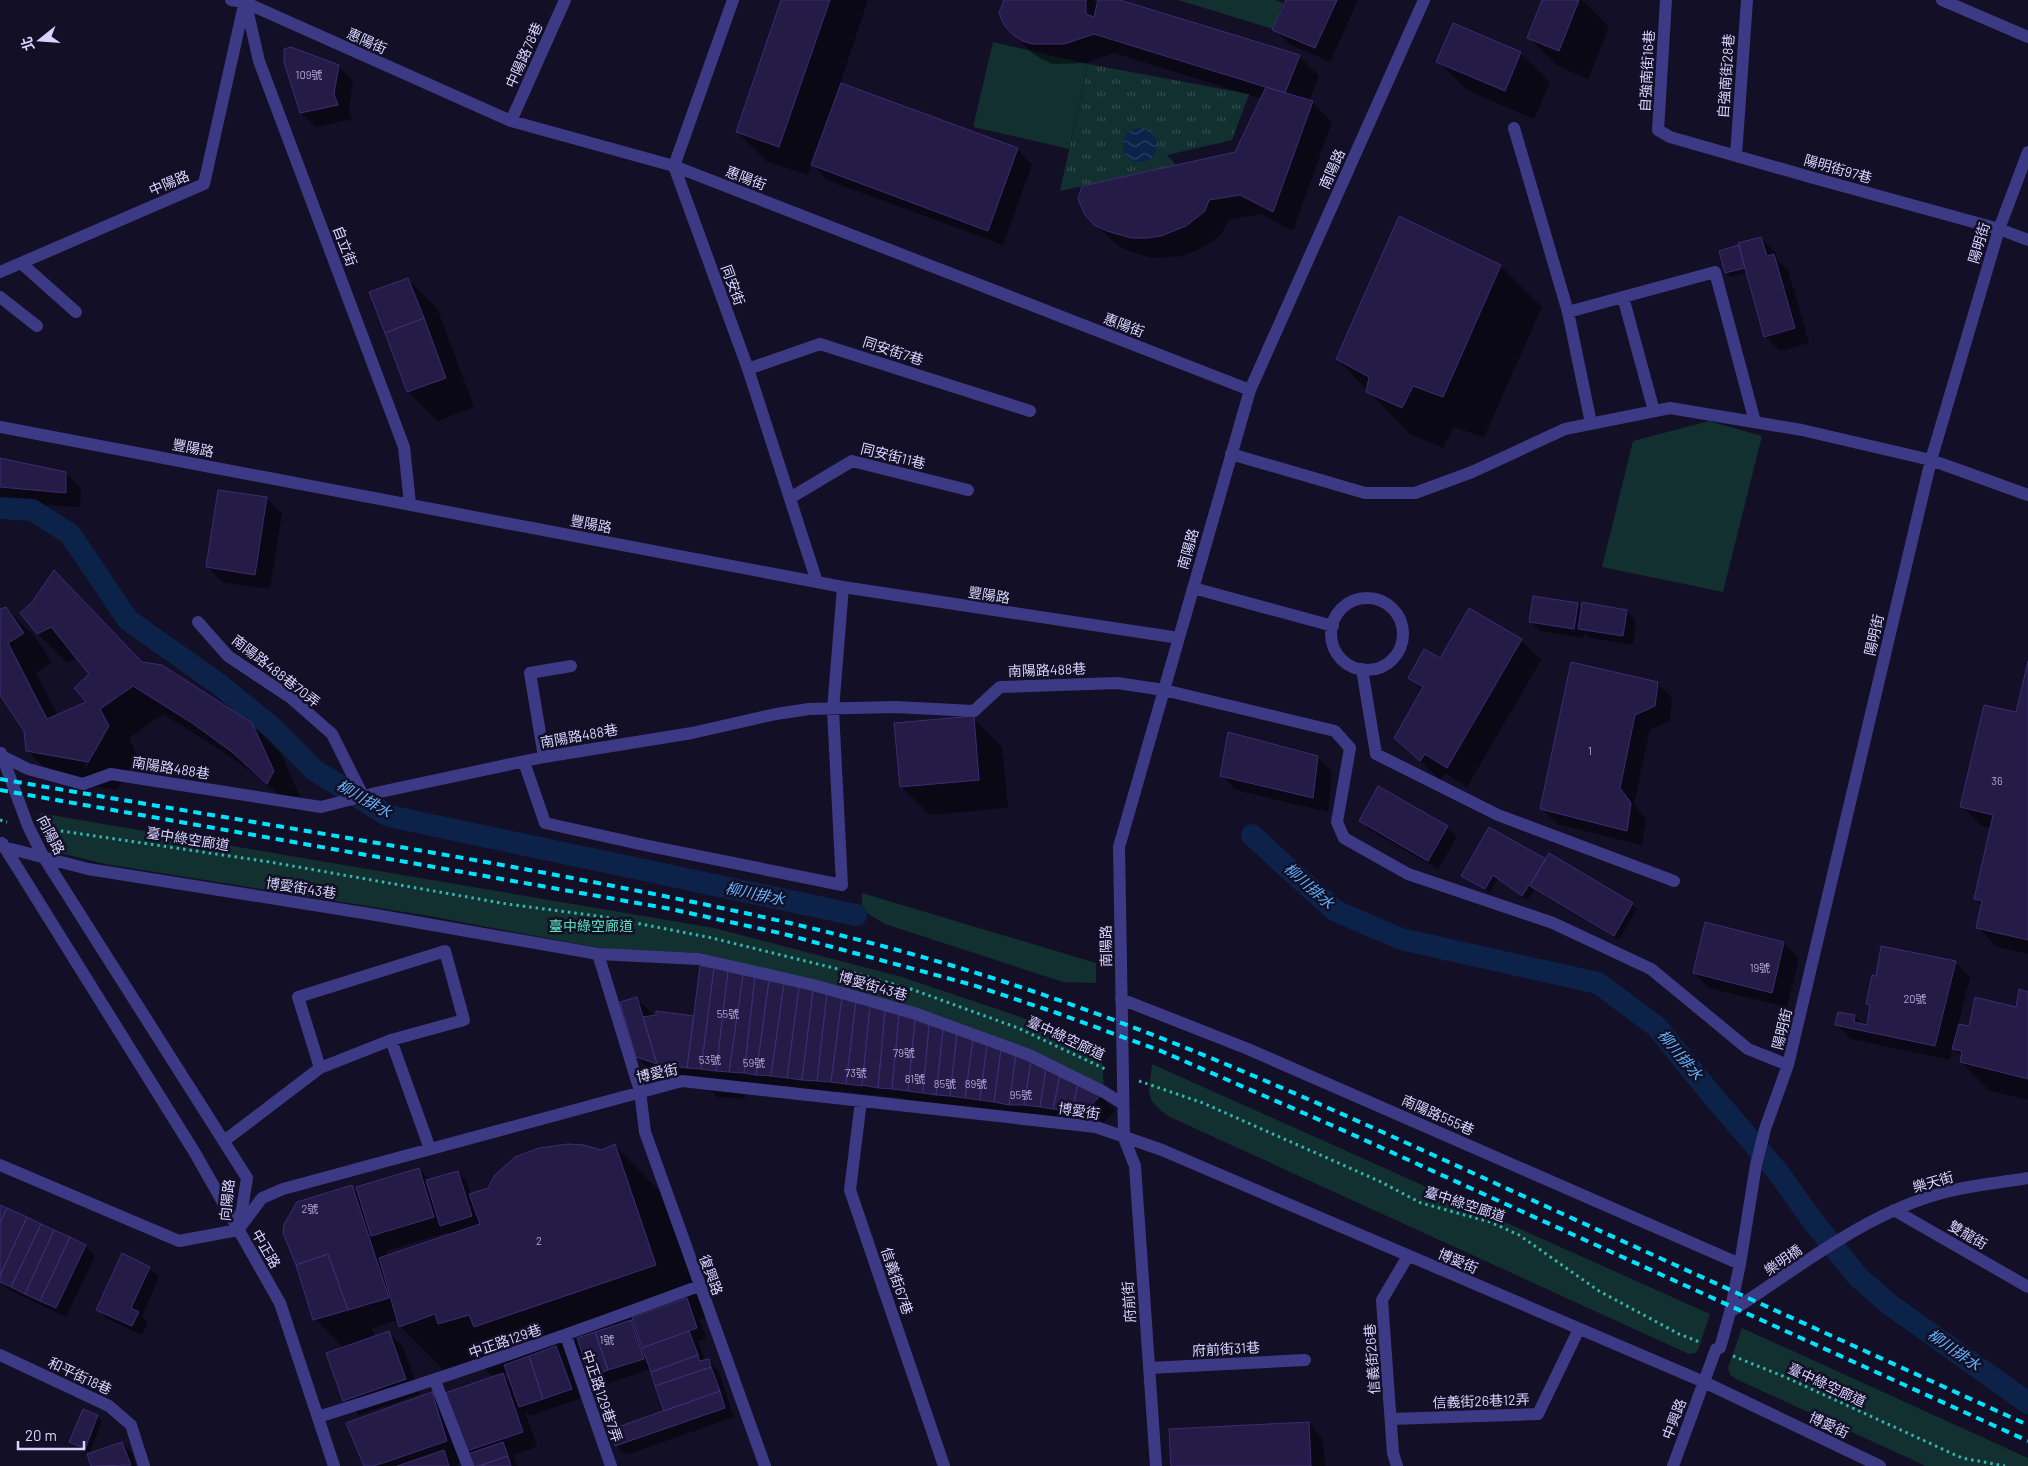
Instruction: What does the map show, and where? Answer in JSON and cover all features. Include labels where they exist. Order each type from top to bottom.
[{"type":"street","name":"惠陽街","points":[[231,0],[245,1],[511,122],[674,166],[1250,390]]},
{"type":"street","name":"中陽路78巷","points":[[511,122],[565,0]]},
{"type":"street","points":[[674,166],[733,0]]},
{"type":"street","name":"南陽路","points":[[1124,1138],[1120,847],[1250,390],[1424,0]]},
{"type":"street","name":"自強南街16巷","points":[[1666,0],[1658,130],[1670,137]]},
{"type":"street","name":"自強南街28巷","points":[[1736,155],[1747,0]]},
{"type":"street","points":[[1942,0],[2028,37]]},
{"type":"street","name":"中陽路","points":[[0,272],[204,184],[245,1]]},
{"type":"street","name":"自立街","points":[[245,1],[259,61],[404,447],[410,504]]},
{"type":"street","points":[[1514,128],[1568,312],[1591,423]]},
{"type":"street","name":"陽明街97巷","points":[[1670,137],[1810,178],[1999,229],[2028,240]]},
{"type":"street","name":"陽明街","points":[[1740,1264],[1756,1165],[1765,1129],[1788,1065],[1931,460],[1999,229],[2028,152]]},
{"type":"street","name":"同安街","points":[[674,166],[748,369],[817,582]]},
{"type":"street","points":[[21,263],[76,312]]},
{"type":"street","points":[[1568,312],[1715,272],[1755,422]]},
{"type":"street","points":[[0,297],[37,326]]},
{"type":"street","points":[[1623,297],[1654,411]]},
{"type":"street","name":"同安街7巷","points":[[748,369],[820,344],[1030,411]]},
{"type":"street","points":[[1231,454],[1365,494],[1415,493],[1472,472],[1565,429],[1670,408],[1802,430],[1931,460],[2028,495]]},
{"type":"street","name":"豐陽路","points":[[0,427],[843,588],[1179,638]]},
{"type":"street","name":"同安街11巷","points":[[790,498],[852,461],[968,490]]},
{"type":"street","points":[[524,762],[545,823],[842,885],[833,710],[843,588]]},
{"type":"street","points":[[1193,588],[1333,626]]},
{"type":"street","points":[[1366,597],[1378,599],[1389,605],[1397,614],[1402,626],[1402,638],[1396,654],[1384,665],[1374,669],[1362,669],[1351,666],[1342,660],[1335,651],[1331,639],[1335,616],[1343,606],[1354,600],[1366,597]]},
{"type":"street","name":"南陽路488巷70弄","points":[[198,622],[228,656],[291,698],[332,734],[363,796]]},
{"type":"street","points":[[544,757],[530,673],[571,666]]},
{"type":"street","points":[[1362,669],[1376,754],[1498,815],[1674,881]]},
{"type":"street","name":"南陽路488巷","points":[[0,754],[28,769],[83,784],[111,774],[320,807],[544,757],[692,733],[776,714],[809,709],[833,710],[896,706],[974,711],[1000,687],[1117,683],[1164,690],[1335,731],[1350,748],[1337,822],[1344,838],[1408,874],[1553,923],[1651,969],[1748,1049],[1788,1065]]},
{"type":"street","name":"向陽路","points":[[0,754],[28,826],[43,856],[247,1178],[238,1230]]},
{"type":"street","name":"向陽路","points":[[1,844],[195,1153],[238,1230]]},
{"type":"street","name":"博愛街43巷","points":[[1,844],[88,869],[376,914],[598,954],[699,959],[814,985],[904,1010],[1029,1055],[1104,1092],[1123,1104]]},
{"type":"street","points":[[224,1141],[320,1068],[391,1040],[464,1020],[445,951],[298,996],[320,1068]]},
{"type":"street","points":[[598,954],[640,1091]]},
{"type":"street","name":"南陽路555巷","points":[[1121,999],[1248,1049],[1740,1264]]},
{"type":"street","points":[[391,1040],[430,1149]]},
{"type":"street","name":"博愛街","points":[[238,1230],[262,1198],[283,1189],[682,1081],[1096,1127],[1162,1150],[1704,1382],[1880,1466]]},
{"type":"street","name":"復興路","points":[[640,1091],[645,1132],[764,1466]]},
{"type":"street","name":"信義街67巷","points":[[861,1101],[850,1190],[944,1466]]},
{"type":"street","name":"府前街","points":[[1124,1138],[1135,1166],[1156,1466]]},
{"type":"street","name":"中正路","points":[[0,1165],[179,1241],[238,1230],[280,1303],[334,1466]]},
{"type":"street","name":"樂天街","points":[[1852,1232],[1894,1210],[1942,1192],[2028,1178]]},
{"type":"street","name":"雙龍街","points":[[1894,1210],[2028,1287]]},
{"type":"street","name":"樂明橋","points":[[1730,1312],[1852,1232]]},
{"type":"street","name":"信義街26巷","points":[[1397,1466],[1393,1453],[1382,1300],[1408,1256]]},
{"type":"street","points":[[1704,1382],[1716,1349],[1720,1348],[1740,1264]]},
{"type":"street","name":"中正路129巷","points":[[318,1417],[435,1381],[566,1336],[699,1286]]},
{"type":"street","name":"信義街26巷12弄","points":[[1391,1420],[1538,1414],[1579,1329]]},
{"type":"street","name":"中正路129巷7弄","points":[[566,1336],[611,1466]]},
{"type":"street","name":"和平街18巷","points":[[0,1355],[109,1406],[131,1425],[144,1466]]},
{"type":"street","name":"府前街31巷","points":[[1149,1368],[1305,1360]]},
{"type":"street","points":[[435,1381],[468,1466]]},
{"type":"street","name":"中興路","points":[[1671,1466],[1704,1382]]},
{"type":"path","name":"臺中綠空廊道","points":[[51,829],[270,862],[507,904],[605,918],[712,938],[911,989],[1018,1028],[1123,1076],[1203,1103],[1380,1181],[1421,1203],[1490,1222],[1519,1235],[1599,1290],[1679,1334],[1785,1377],[1962,1458],[2005,1466]]},
{"type":"green space","points":[[1178,0],[1275,0],[1283,3],[1273,29]]},
{"type":"green space","points":[[993,42],[1088,64],[1069,149],[973,127]]},
{"type":"green space","points":[[1088,64],[1249,94],[1232,140],[1167,155],[1176,165],[1060,191]]},
{"type":"green space","points":[[1709,421],[1762,436],[1723,592],[1602,567],[1633,441]]},
{"type":"green space","name":"臺中綠空廊道","points":[[39,813],[714,928],[902,977],[1015,1015],[1101,1048],[1104,1087],[1028,1049],[897,1002],[700,953],[605,949],[429,916],[105,864],[60,853],[50,845]]},
{"type":"green space","points":[[862,893],[1096,963],[1096,983],[1063,982],[885,924],[862,910]]},
{"type":"green space","points":[[1152,1064],[1710,1314],[1698,1350],[1695,1353],[1689,1354],[1170,1117],[1155,1105],[1150,1095]]},
{"type":"green space","points":[[1742,1328],[2028,1458],[2028,1466],[1926,1466],[1738,1380],[1730,1375],[1728,1368]]},
{"type":"water","points":[[1140,128],[1147,129],[1152,133],[1156,138],[1156,152],[1152,157],[1147,161],[1140,162],[1133,161],[1128,157],[1124,152],[1123,145],[1124,138],[1128,133],[1133,129]]},
{"type":"building","points":[[781,0],[830,0],[779,147],[736,132]]},
{"type":"building","points":[[1004,0],[1086,0],[1086,14],[1094,17],[1098,0],[1120,0],[1300,55],[1285,93],[1094,34],[1064,44],[1032,44],[1022,41],[1004,25],[999,13]]},
{"type":"building","points":[[1286,0],[1337,0],[1315,48],[1272,30]]},
{"type":"building","points":[[1542,0],[1579,0],[1559,51],[1527,38]]},
{"type":"building","points":[[1453,23],[1521,52],[1505,91],[1436,62]]},
{"type":"building","points":[[291,47],[339,65],[334,94],[338,105],[300,113],[284,62],[284,49]]},
{"type":"building","points":[[841,83],[1018,148],[988,231],[811,165]]},
{"type":"building","points":[[1266,87],[1313,101],[1273,212],[1240,195],[1209,200],[1205,211],[1186,226],[1161,236],[1148,238],[1131,238],[1107,231],[1094,225],[1085,215],[1078,199],[1082,186],[1235,152]]},
{"type":"building","points":[[1399,216],[1501,265],[1443,397],[1413,386],[1402,408],[1366,392],[1369,377],[1336,359]]},
{"type":"building","points":[[1761,237],[1767,256],[1774,254],[1795,328],[1764,337],[1738,243]]},
{"type":"building","points":[[1739,245],[1745,268],[1725,273],[1719,251]]},
{"type":"building","points":[[408,278],[424,318],[385,333],[369,292]]},
{"type":"building","points":[[424,318],[446,378],[407,392],[385,333]]},
{"type":"building","points":[[0,458],[66,472],[66,493],[0,487]]},
{"type":"building","points":[[218,490],[267,497],[255,575],[206,567]]},
{"type":"building","points":[[54,570],[142,662],[162,665],[252,723],[274,771],[267,784],[232,752],[192,723],[133,686],[100,709],[109,726],[88,762],[26,751],[24,731],[0,695],[0,609],[6,607],[24,633],[8,643],[47,719],[86,702],[74,688],[89,674],[51,627],[37,634],[20,613],[32,602]]},
{"type":"building","points":[[1533,596],[1578,603],[1574,629],[1529,622]]},
{"type":"building","points":[[1582,602],[1627,610],[1623,636],[1578,629]]},
{"type":"building","points":[[1469,608],[1522,639],[1447,768],[1425,754],[1420,761],[1394,738],[1423,687],[1408,678],[1424,649],[1440,658]]},
{"type":"building","points":[[2028,661],[2028,940],[1976,928],[1982,901],[1974,899],[1993,815],[1960,807],[1984,705],[2016,712]]},
{"type":"building","points":[[1571,662],[1658,682],[1655,706],[1635,715],[1620,788],[1631,803],[1627,831],[1540,809]]},
{"type":"building","points":[[974,716],[979,780],[900,787],[894,723]]},
{"type":"building","points":[[1228,732],[1318,756],[1313,798],[1220,776]]},
{"type":"building","points":[[1378,786],[1448,826],[1428,861],[1359,821]]},
{"type":"building","points":[[1489,827],[1546,859],[1522,896],[1493,875],[1485,889],[1461,876]]},
{"type":"building","points":[[1549,853],[1633,903],[1614,936],[1530,886]]},
{"type":"building","points":[[1705,922],[1784,942],[1772,993],[1693,973]]},
{"type":"building","points":[[1881,946],[1956,961],[1935,1046],[1835,1025],[1838,1012],[1855,1015],[1854,1022],[1867,1025],[1870,1005],[1866,1004],[1872,975],[1876,976]]},
{"type":"building","points":[[700,966],[714,968],[701,1069],[687,1068]]},
{"type":"building","points":[[714,968],[728,971],[716,1071],[701,1069]]},
{"type":"building","points":[[728,971],[743,975],[729,1072],[716,1071]]},
{"type":"building","points":[[743,975],[755,977],[744,1073],[729,1072]]},
{"type":"building","points":[[755,977],[769,980],[756,1075],[744,1073]]},
{"type":"building","points":[[769,980],[784,983],[771,1076],[756,1075]]},
{"type":"building","points":[[784,983],[799,987],[787,1078],[771,1076]]},
{"type":"building","points":[[799,987],[813,990],[802,1080],[787,1078]]},
{"type":"building","points":[[2019,989],[2028,992],[2028,1079],[1960,1062],[1962,1051],[1952,1049],[1959,1024],[1969,1026],[1975,997],[2016,1007]]},
{"type":"building","points":[[813,990],[827,993],[817,1081],[802,1080]]},
{"type":"building","points":[[827,993],[842,997],[831,1082],[817,1081]]},
{"type":"building","points":[[637,997],[657,1064],[636,1057],[620,1002]]},
{"type":"building","points":[[842,997],[856,1001],[846,1084],[831,1082]]},
{"type":"building","points":[[856,1001],[870,1006],[862,1086],[846,1084]]},
{"type":"building","points":[[870,1006],[885,1011],[878,1088],[862,1085]]},
{"type":"building","points":[[656,1011],[694,1016],[687,1068],[657,1064],[643,1017],[656,1015]]},
{"type":"building","points":[[885,1011],[899,1015],[892,1089],[878,1088]]},
{"type":"building","points":[[899,1015],[915,1020],[908,1091],[892,1089]]},
{"type":"building","points":[[915,1020],[929,1025],[923,1093],[908,1091]]},
{"type":"building","points":[[929,1025],[943,1029],[936,1095],[923,1093]]},
{"type":"building","points":[[943,1029],[957,1033],[950,1096],[936,1095]]},
{"type":"building","points":[[957,1033],[973,1039],[965,1098],[950,1096]]},
{"type":"building","points":[[973,1039],[987,1044],[980,1100],[965,1098]]},
{"type":"building","points":[[987,1044],[1001,1049],[994,1102],[980,1100]]},
{"type":"building","points":[[1001,1049],[1016,1054],[1009,1105],[994,1102]]},
{"type":"building","points":[[1016,1054],[1031,1061],[1024,1105],[1009,1105]]},
{"type":"building","points":[[1031,1061],[1046,1068],[1040,1107],[1024,1105]]},
{"type":"building","points":[[1046,1068],[1060,1075],[1053,1109],[1040,1107]]},
{"type":"building","points":[[1060,1075],[1078,1084],[1072,1111],[1053,1109]]},
{"type":"building","points":[[1078,1084],[1101,1095],[1084,1113],[1072,1111]]},
{"type":"building","points":[[568,1144],[584,1145],[601,1150],[615,1144],[656,1265],[474,1327],[469,1315],[438,1324],[435,1314],[399,1327],[379,1258],[480,1224],[469,1194],[488,1188],[495,1175],[515,1157],[539,1148]]},
{"type":"building","points":[[419,1168],[434,1217],[371,1236],[356,1187]]},
{"type":"building","points":[[458,1171],[472,1216],[440,1226],[426,1180]]},
{"type":"building","points":[[352,1185],[389,1298],[348,1310],[328,1254],[296,1265],[283,1233],[284,1224],[297,1202]]},
{"type":"building","points":[[0,1205],[7,1208],[0,1223]]},
{"type":"building","points":[[7,1208],[27,1217],[0,1275],[0,1223]]},
{"type":"building","points":[[27,1217],[41,1224],[11,1287],[0,1282],[0,1276]]},
{"type":"building","points":[[41,1224],[54,1230],[25,1294],[11,1287]]},
{"type":"building","points":[[54,1230],[70,1237],[40,1301],[25,1294]]},
{"type":"building","points":[[70,1237],[86,1245],[56,1308],[40,1301]]},
{"type":"building","points":[[122,1253],[150,1267],[131,1308],[139,1312],[132,1326],[96,1310]]},
{"type":"building","points":[[328,1254],[348,1310],[313,1320],[296,1265]]},
{"type":"building","points":[[687,1298],[697,1328],[642,1348],[632,1318]]},
{"type":"building","points":[[631,1320],[644,1359],[608,1370],[595,1332]]},
{"type":"building","points":[[389,1331],[406,1379],[343,1401],[326,1353]]},
{"type":"building","points":[[689,1331],[698,1355],[651,1372],[642,1348]]},
{"type":"building","points":[[595,1332],[608,1370],[590,1377],[577,1338]]},
{"type":"building","points":[[556,1346],[572,1389],[543,1399],[529,1356]]},
{"type":"building","points":[[698,1355],[699,1361],[709,1359],[711,1367],[655,1386],[651,1372]]},
{"type":"building","points":[[529,1356],[543,1399],[519,1407],[504,1365]]},
{"type":"building","points":[[711,1367],[720,1391],[664,1411],[655,1386]]},
{"type":"building","points":[[503,1373],[523,1432],[464,1452],[445,1393]]},
{"type":"building","points":[[720,1391],[725,1408],[615,1446],[609,1430]]},
{"type":"building","points":[[432,1392],[447,1441],[373,1466],[364,1466],[346,1423]]},
{"type":"building","points":[[83,1409],[98,1415],[85,1449],[69,1442]]},
{"type":"building","points":[[1309,1422],[1311,1466],[1171,1466],[1169,1429]]},
{"type":"building","points":[[122,1442],[131,1465],[91,1466],[87,1454]]},
{"type":"building","points":[[503,1442],[508,1456],[479,1466],[468,1466],[465,1455]]},
{"type":"building","points":[[444,1450],[449,1466],[397,1466]]},
{"type":"building","points":[[508,1456],[511,1466],[479,1466]]},
{"type":"waterway","name":"柳川排水","points":[[0,508],[32,510],[70,534],[128,620],[220,685],[274,729],[314,770],[389,816],[856,915]]},
{"type":"waterway","name":"柳川排水","points":[[1252,835],[1336,911],[1401,939],[1598,983],[1657,1027],[1777,1171],[1815,1224],[1859,1278],[1889,1304],[2028,1403]]},
{"type":"railway","points":[[0,779],[551,874],[815,929],[970,971],[1106,1017],[1172,1042],[1304,1097],[2028,1425]]},
{"type":"railway","points":[[0,790],[671,909],[784,934],[973,985],[1161,1051],[1338,1128],[2028,1441]]}]
